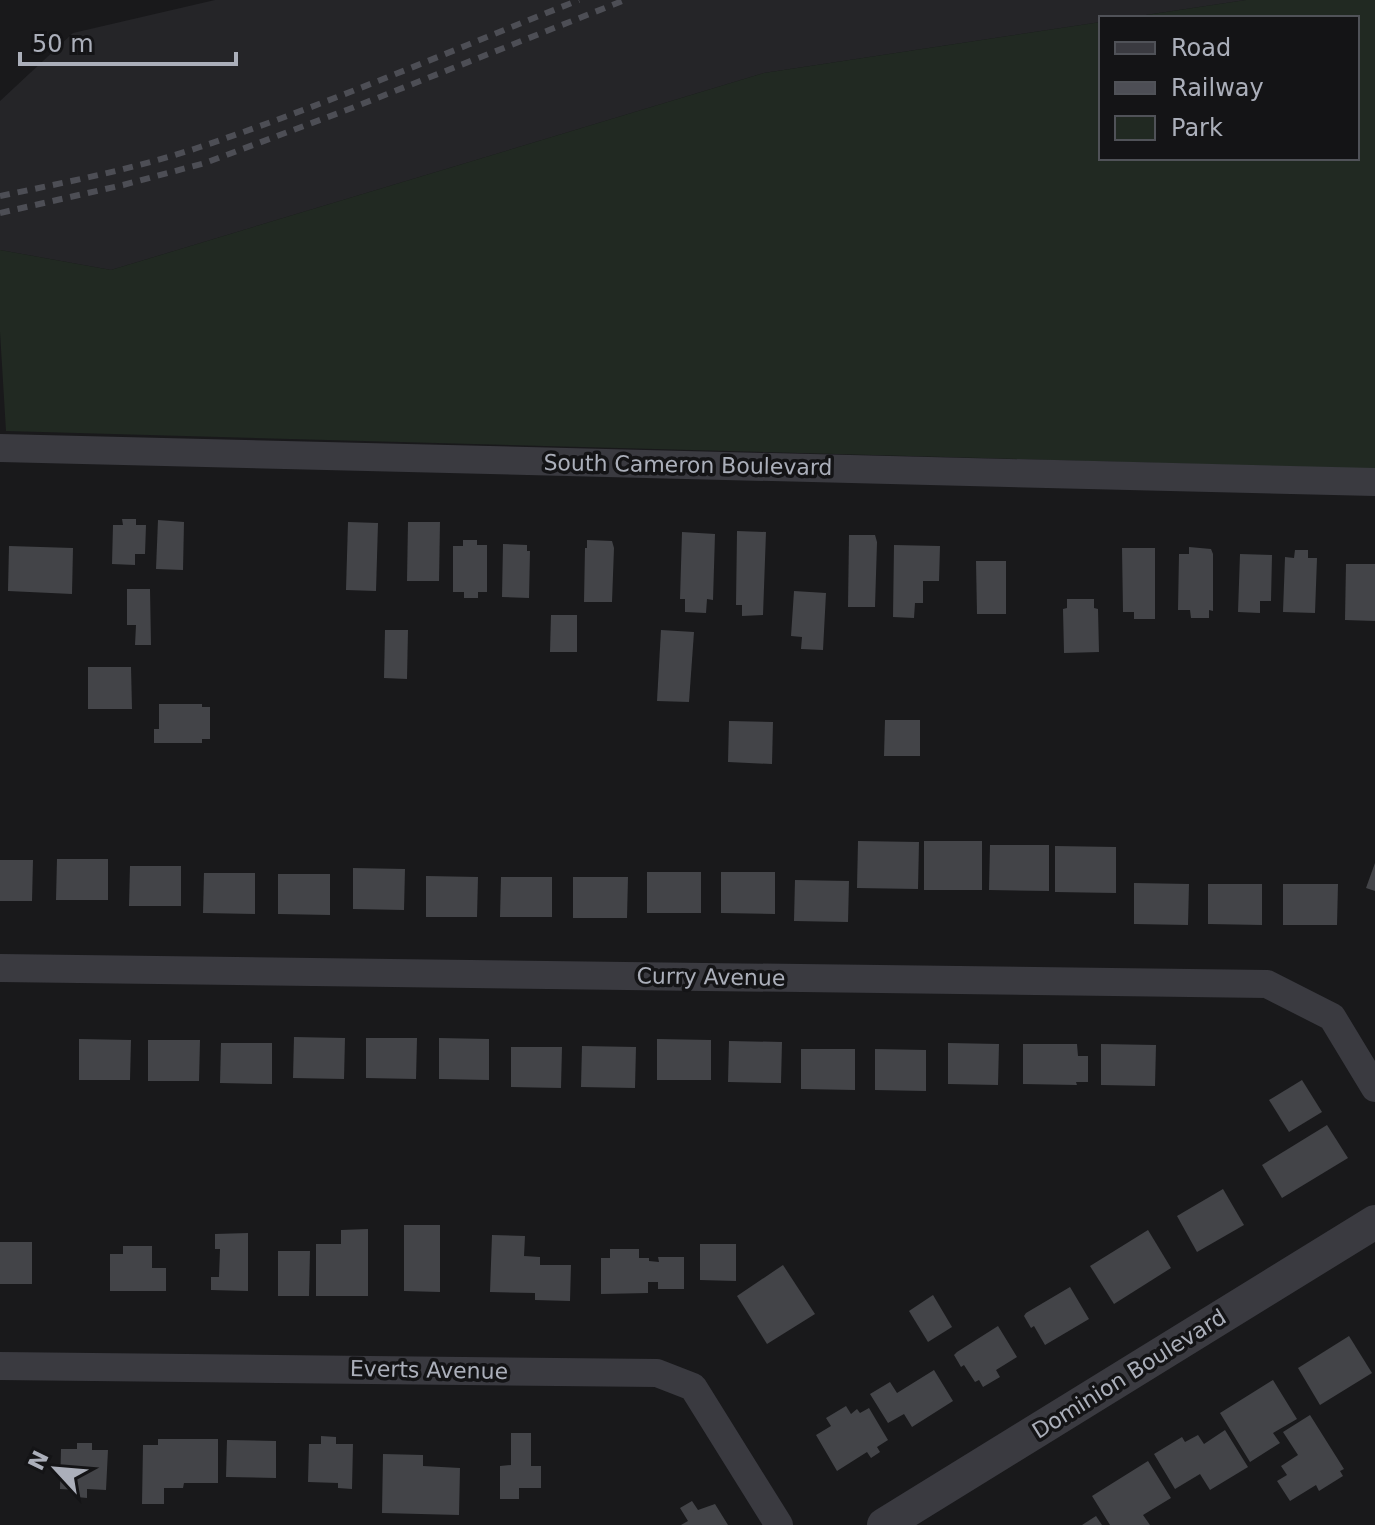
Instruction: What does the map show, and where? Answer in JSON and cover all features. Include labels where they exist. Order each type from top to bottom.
[{"type":"street","name":"South Cameron Boulevard","points":[[0,448],[1375,482]]},
{"type":"street","name":"Curry Avenue","points":[[0,968],[1267,984],[1332,1017],[1375,1088]]},
{"type":"street","name":"Dominion Boulevard","points":[[884,1525],[1375,1222]]},
{"type":"street","name":"Everts Avenue","points":[[0,1366],[657,1373],[693,1387],[779,1525]]},
{"type":"shaded area","points":[[215,0],[1246,0],[1139,16],[1099,16],[1099,22],[764,73],[111,270],[0,250],[0,101],[73,33]]},
{"type":"green space","points":[[1246,0],[1375,0],[1375,469],[6,431],[0,332],[0,250],[111,270],[764,73],[1099,22],[1099,160],[1359,160],[1359,16],[1139,16]]},
{"type":"building","points":[[122,519],[136,519],[136,525],[146,525],[145,554],[135,554],[135,565],[112,564],[113,525],[123,525]]},
{"type":"building","points":[[158,520],[184,522],[183,570],[156,569]]},
{"type":"building","points":[[348,522],[378,523],[376,591],[346,590]]},
{"type":"building","points":[[408,522],[440,522],[439,581],[407,581]]},
{"type":"building","points":[[737,531],[766,532],[763,615],[742,616],[742,605],[736,605]]},
{"type":"building","points":[[682,532],[715,534],[713,600],[707,599],[706,613],[685,612],[685,599],[680,599]]},
{"type":"building","points":[[849,535],[875,535],[875,607],[848,607]]},
{"type":"building","points":[[463,540],[477,540],[477,545],[487,545],[487,592],[478,592],[478,598],[464,598],[464,592],[453,592],[453,546],[463,546]]},
{"type":"building","points":[[587,540],[612,541],[612,602],[584,602]]},
{"type":"building","points":[[503,544],[527,545],[527,551],[530,551],[529,598],[502,597]]},
{"type":"building","points":[[894,545],[940,546],[939,581],[923,581],[923,603],[915,603],[914,618],[893,617]]},
{"type":"building","points":[[9,546],[73,548],[72,594],[8,591]]},
{"type":"building","points":[[1189,547],[1211,549],[1213,554],[1213,611],[1209,610],[1209,618],[1191,618],[1190,610],[1178,610],[1179,554],[1189,554]]},
{"type":"building","points":[[1122,548],[1155,548],[1155,619],[1134,619],[1134,612],[1123,612]]},
{"type":"building","points":[[1295,550],[1308,550],[1308,558],[1317,558],[1315,613],[1283,612],[1285,557],[1294,558]]},
{"type":"building","points":[[1240,554],[1272,555],[1271,601],[1260,601],[1260,613],[1238,612]]},
{"type":"building","points":[[976,561],[1006,561],[1006,614],[977,614]]},
{"type":"building","points":[[1346,564],[1375,564],[1375,621],[1345,620]]},
{"type":"building","points":[[127,589],[150,589],[151,645],[135,645],[136,625],[127,625]]},
{"type":"building","points":[[794,591],[826,593],[823,650],[801,649],[802,637],[791,636]]},
{"type":"building","points":[[1067,599],[1094,599],[1094,608],[1098,609],[1099,652],[1064,653],[1063,609],[1067,608]]},
{"type":"building","points":[[551,615],[577,615],[577,652],[550,652]]},
{"type":"building","points":[[385,630],[408,630],[407,679],[384,678]]},
{"type":"building","points":[[661,630],[694,632],[689,702],[657,701]]},
{"type":"building","points":[[88,667],[131,667],[132,709],[88,709]]},
{"type":"building","points":[[159,704],[202,704],[202,707],[210,707],[210,739],[202,739],[202,743],[154,743],[154,729],[159,729]]},
{"type":"building","points":[[885,720],[920,720],[920,756],[884,756]]},
{"type":"building","points":[[729,721],[773,722],[772,764],[728,762]]},
{"type":"building","points":[[858,841],[919,842],[918,889],[857,888]]},
{"type":"building","points":[[924,841],[982,841],[982,890],[924,890]]},
{"type":"building","points":[[990,845],[1049,845],[1049,891],[989,890]]},
{"type":"building","points":[[1055,846],[1116,847],[1116,893],[1055,892]]},
{"type":"building","points":[[57,859],[108,859],[108,900],[56,900]]},
{"type":"building","points":[[0,860],[33,860],[32,901],[0,901]]},
{"type":"building","points":[[1375,863],[1375,891],[1366,888]]},
{"type":"building","points":[[130,866],[181,866],[181,906],[129,906]]},
{"type":"building","points":[[353,868],[405,869],[404,910],[353,909]]},
{"type":"building","points":[[647,872],[701,872],[701,913],[647,913]]},
{"type":"building","points":[[721,872],[775,872],[775,914],[721,913]]},
{"type":"building","points":[[204,873],[255,873],[255,914],[203,913]]},
{"type":"building","points":[[278,874],[330,874],[330,915],[278,914]]},
{"type":"building","points":[[426,876],[478,877],[477,917],[426,917]]},
{"type":"building","points":[[501,877],[552,877],[552,917],[500,917]]},
{"type":"building","points":[[573,877],[628,877],[627,918],[573,918]]},
{"type":"building","points":[[795,880],[849,881],[848,922],[794,921]]},
{"type":"building","points":[[1134,883],[1189,884],[1188,925],[1134,924]]},
{"type":"building","points":[[1208,884],[1262,884],[1262,925],[1208,924]]},
{"type":"building","points":[[1283,884],[1338,884],[1337,925],[1283,925]]},
{"type":"building","points":[[294,1037],[345,1038],[344,1079],[293,1078]]},
{"type":"building","points":[[366,1038],[417,1038],[416,1079],[366,1078]]},
{"type":"building","points":[[439,1038],[489,1039],[489,1080],[439,1079]]},
{"type":"building","points":[[79,1039],[131,1040],[130,1080],[79,1080]]},
{"type":"building","points":[[657,1039],[711,1040],[711,1080],[657,1080]]},
{"type":"building","points":[[148,1040],[200,1040],[199,1081],[148,1081]]},
{"type":"building","points":[[729,1041],[782,1042],[781,1083],[728,1082]]},
{"type":"building","points":[[221,1043],[272,1043],[272,1084],[220,1083]]},
{"type":"building","points":[[948,1043],[999,1044],[998,1085],[948,1084]]},
{"type":"building","points":[[1023,1044],[1077,1044],[1078,1056],[1088,1056],[1088,1082],[1076,1082],[1077,1085],[1023,1084]]},
{"type":"building","points":[[1101,1044],[1156,1045],[1155,1086],[1101,1085]]},
{"type":"building","points":[[582,1046],[636,1047],[635,1088],[581,1087]]},
{"type":"building","points":[[511,1047],[562,1047],[561,1088],[511,1087]]},
{"type":"building","points":[[801,1049],[855,1049],[855,1090],[801,1089]]},
{"type":"building","points":[[875,1049],[926,1050],[926,1091],[875,1090]]},
{"type":"building","points":[[1302,1080],[1322,1112],[1289,1132],[1269,1100]]},
{"type":"building","points":[[1327,1125],[1348,1158],[1282,1198],[1262,1165]]},
{"type":"building","points":[[1223,1189],[1244,1225],[1197,1252],[1177,1216]]},
{"type":"building","points":[[404,1225],[440,1225],[440,1292],[404,1291]]},
{"type":"building","points":[[368,1229],[368,1296],[316,1296],[316,1244],[341,1244],[341,1230]]},
{"type":"building","points":[[1148,1230],[1171,1268],[1114,1304],[1090,1266]]},
{"type":"building","points":[[248,1233],[248,1291],[211,1290],[211,1277],[219,1277],[220,1249],[215,1249],[215,1234]]},
{"type":"building","points":[[492,1235],[525,1236],[524,1256],[540,1257],[540,1265],[571,1265],[570,1301],[535,1300],[535,1293],[490,1292]]},
{"type":"building","points":[[0,1242],[32,1242],[32,1284],[0,1284]]},
{"type":"building","points":[[700,1244],[736,1244],[736,1281],[700,1280]]},
{"type":"building","points":[[123,1246],[152,1246],[152,1268],[166,1268],[166,1291],[110,1291],[110,1254],[123,1254]]},
{"type":"building","points":[[610,1249],[639,1249],[639,1258],[649,1258],[649,1261],[659,1262],[658,1257],[684,1257],[684,1289],[658,1289],[658,1282],[648,1282],[648,1293],[601,1294],[601,1258],[610,1258]]},
{"type":"building","points":[[278,1251],[310,1251],[309,1296],[278,1296]]},
{"type":"building","points":[[783,1265],[815,1314],[767,1344],[737,1296]]},
{"type":"building","points":[[1070,1287],[1089,1319],[1045,1345],[1024,1316]]},
{"type":"building","points":[[933,1295],[952,1327],[928,1342],[909,1311]]},
{"type":"building","points":[[998,1326],[1017,1357],[996,1370],[1000,1377],[983,1387],[979,1380],[975,1382],[964,1365],[961,1367],[954,1355]]},
{"type":"building","points":[[1349,1336],[1372,1373],[1320,1405],[1298,1368]]},
{"type":"building","points":[[934,1370],[953,1401],[912,1427],[904,1414],[888,1423],[870,1394],[890,1382],[897,1393]]},
{"type":"building","points":[[1273,1380],[1297,1419],[1273,1433],[1280,1443],[1250,1462],[1220,1413]]},
{"type":"building","points":[[846,1406],[851,1414],[857,1409],[860,1413],[869,1408],[888,1440],[877,1447],[880,1452],[871,1458],[867,1452],[837,1471],[816,1435],[831,1426],[826,1418]]},
{"type":"building","points":[[1310,1415],[1344,1469],[1340,1471],[1343,1476],[1319,1491],[1316,1485],[1290,1501],[1277,1481],[1287,1475],[1281,1466],[1298,1455],[1283,1432]]},
{"type":"building","points":[[1225,1430],[1248,1467],[1210,1490],[1200,1474],[1175,1489],[1154,1454],[1182,1437],[1185,1442],[1198,1435],[1204,1444]]},
{"type":"building","points":[[511,1433],[531,1433],[531,1466],[541,1466],[541,1488],[519,1488],[519,1499],[500,1499],[500,1466],[511,1465]]},
{"type":"building","points":[[321,1436],[336,1437],[336,1444],[353,1444],[352,1489],[338,1488],[338,1483],[308,1482],[309,1444],[321,1444]]},
{"type":"building","points":[[158,1439],[218,1439],[218,1483],[184,1483],[183,1488],[164,1488],[164,1504],[142,1504],[143,1445],[158,1445]]},
{"type":"building","points":[[227,1440],[276,1441],[276,1478],[226,1477]]},
{"type":"building","points":[[77,1443],[92,1443],[92,1450],[108,1450],[106,1490],[87,1489],[87,1498],[77,1497],[77,1490],[60,1489],[61,1449],[77,1449]]},
{"type":"building","points":[[383,1454],[423,1455],[423,1466],[460,1468],[459,1515],[382,1513]]},
{"type":"building","points":[[1148,1461],[1171,1498],[1143,1515],[1150,1525],[1110,1525],[1092,1496]]},
{"type":"building","points":[[692,1501],[698,1510],[715,1504],[728,1525],[681,1525],[688,1521],[680,1508]]},
{"type":"building","points":[[1096,1516],[1102,1525],[1082,1525]]},
{"type":"railway","points":[[0,196],[126,168],[200,147],[343,95],[579,0]]},
{"type":"railway","points":[[0,213],[205,163],[625,0]]}]
